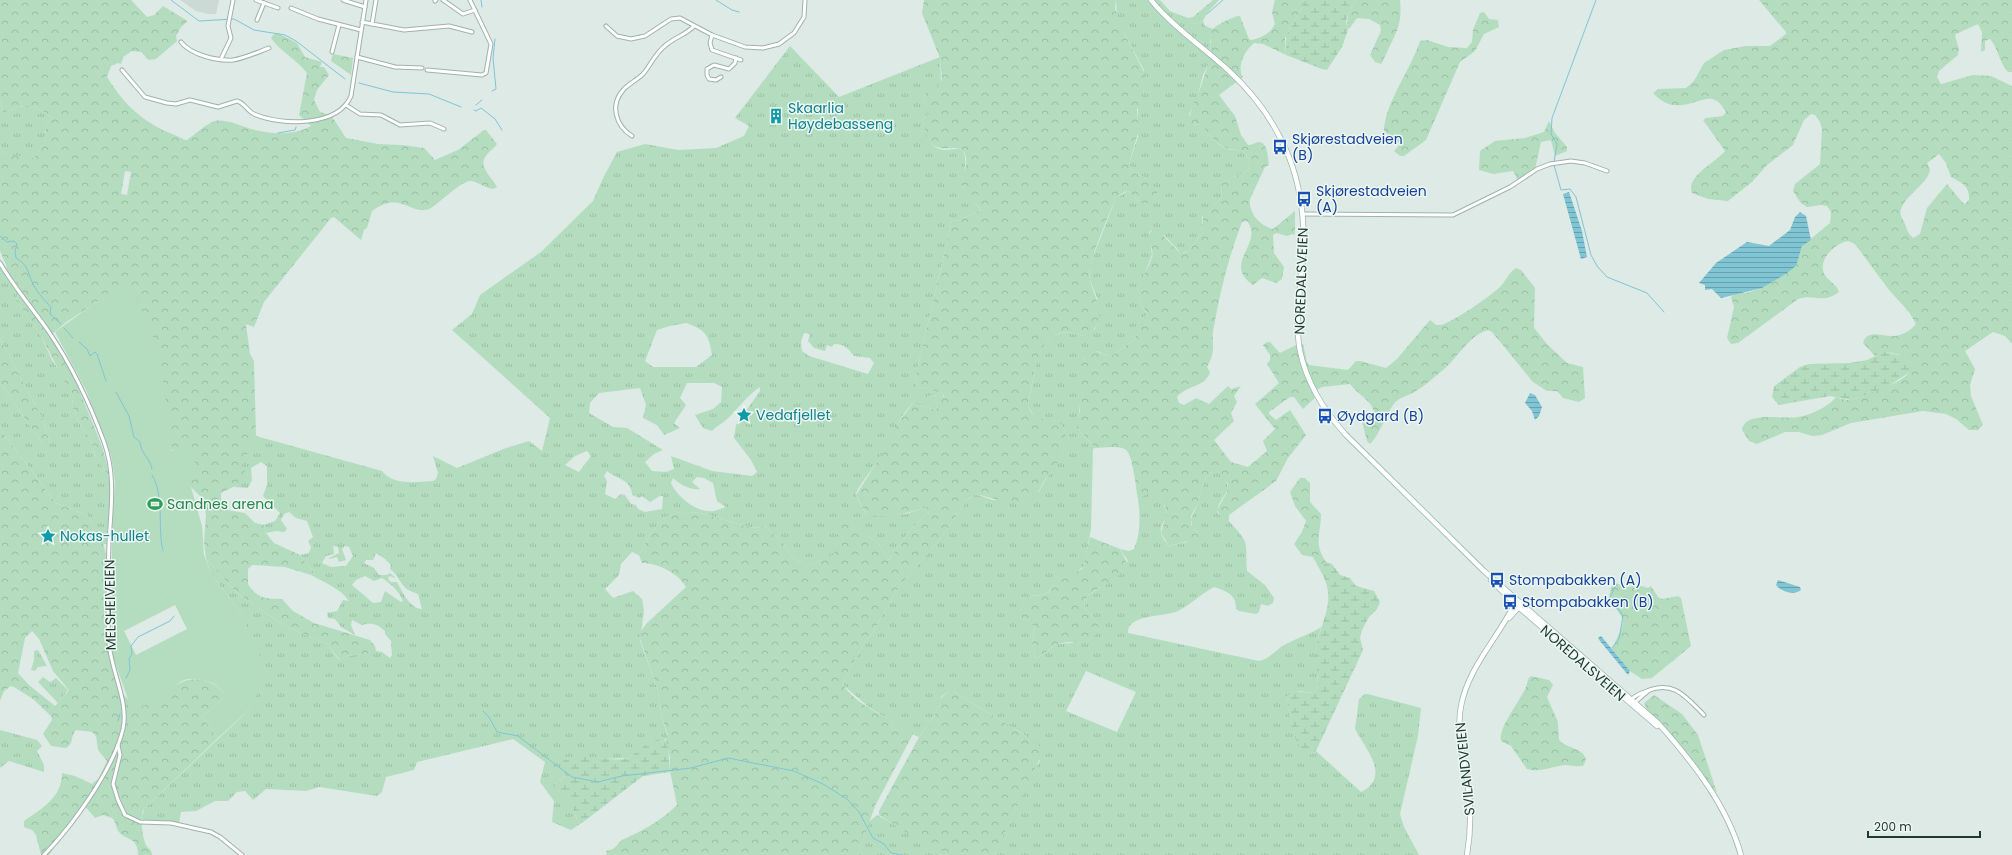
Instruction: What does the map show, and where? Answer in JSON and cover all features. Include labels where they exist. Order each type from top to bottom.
[{"type":"main road","name":"NOREDALSVEIEN","points":[[1151,0],[1176,26],[1238,79],[1262,108],[1277,131],[1289,158],[1299,192],[1302,214],[1303,245],[1298,330],[1303,360],[1315,394],[1326,411],[1346,435],[1517,603],[1633,702],[1667,734],[1688,758],[1713,795],[1730,828],[1741,855]]},
{"type":"main road","points":[[1517,603],[1519,608]]},
{"type":"main road","name":"SVILANDVEIEN","points":[[1467,855],[1470,811],[1460,740],[1461,707],[1471,677],[1517,603]]},
{"type":"main road","name":"NOREDALSVEIEN","points":[[1519,608],[1633,702]]},
{"type":"main road","name":"SVILANDVEIEN","points":[[1505,622],[1519,608]]},
{"type":"street","points":[[220,59],[231,38],[228,26],[233,0]]},
{"type":"street","points":[[256,0],[278,8]]},
{"type":"street","points":[[343,0],[365,7]]},
{"type":"street","points":[[122,70],[145,97],[169,104],[190,100],[218,107],[237,101],[255,114],[296,123],[333,114],[346,105],[352,92],[366,0]]},
{"type":"street","points":[[372,24],[376,0]]},
{"type":"street","points":[[443,0],[463,14],[475,10]]},
{"type":"street","points":[[427,70],[482,75],[486,73],[491,44],[470,0]]},
{"type":"street","points":[[606,26],[617,36],[631,39],[649,35],[674,18],[682,19],[712,34],[745,47],[755,49],[772,46],[786,39],[799,27],[804,17],[805,0]]},
{"type":"street","points":[[258,20],[264,3]]},
{"type":"street","points":[[291,8],[318,19],[361,30]]},
{"type":"street","points":[[362,22],[409,30],[436,25],[449,26],[472,32]]},
{"type":"street","points":[[332,52],[339,25]]},
{"type":"street","points":[[632,136],[618,123],[616,112],[618,97],[645,72],[662,47],[694,26]]},
{"type":"street","points":[[712,34],[710,43],[712,50],[741,60]]},
{"type":"street","points":[[181,42],[192,52],[220,59],[237,59],[269,48]]},
{"type":"street","points":[[357,57],[395,67],[422,68]]},
{"type":"street","points":[[721,77],[716,80],[710,79],[707,75],[707,69],[714,65],[730,69],[735,63],[736,58]]},
{"type":"street","points":[[346,105],[360,114],[385,116],[404,126],[430,123],[444,129]]},
{"type":"street","points":[[1302,214],[1452,215],[1510,187],[1544,166],[1571,160],[1590,164],[1607,171]]},
{"type":"street","name":"MELSHEIVEIEN","points":[[0,263],[66,360],[85,398],[108,455],[112,491],[109,559],[110,644],[124,719],[118,745],[102,775],[67,828],[44,855]]},
{"type":"street","name":"NOREDALSVEIEN","points":[[1633,702],[1648,690],[1656,687],[1670,687],[1688,699],[1704,715]]},
{"type":"street","points":[[118,745],[120,756],[113,784],[118,800],[125,814],[140,822],[171,823],[211,832],[220,836],[242,855]]},
{"type":"shaded area","points":[[180,0],[219,0],[216,14],[208,14],[196,11]]},
{"type":"green space","points":[[0,0],[131,0],[147,17],[154,15],[163,6],[187,22],[181,27],[176,36],[177,41],[156,59],[149,60],[141,52],[132,51],[123,57],[121,64],[118,63],[111,66],[107,77],[123,99],[142,117],[157,127],[185,140],[208,124],[215,121],[230,122],[270,133],[295,132],[311,126],[299,115],[307,73],[271,38],[273,35],[278,33],[297,43],[305,57],[322,62],[320,67],[324,67],[329,75],[317,90],[314,100],[320,112],[331,115],[346,138],[378,144],[424,148],[435,160],[458,150],[484,130],[486,130],[497,144],[486,156],[483,164],[484,168],[497,187],[491,189],[470,181],[466,182],[431,208],[424,210],[418,210],[399,203],[382,205],[372,211],[367,228],[364,230],[361,240],[334,217],[331,218],[264,302],[254,327],[246,324],[250,354],[254,361],[256,436],[242,465],[245,472],[237,485],[221,493],[221,501],[227,510],[245,513],[255,523],[264,525],[266,533],[274,543],[300,555],[314,573],[311,575],[285,567],[252,565],[248,569],[248,584],[255,593],[262,597],[282,599],[293,611],[314,623],[370,640],[375,646],[376,651],[373,653],[347,656],[340,660],[327,644],[285,626],[236,592],[206,559],[204,542],[206,515],[203,499],[190,486],[175,451],[172,450],[97,302],[65,323],[50,336],[73,375],[102,446],[111,480],[95,454],[91,441],[81,426],[72,406],[73,398],[70,386],[65,382],[40,334],[16,300],[20,287],[5,268],[7,267],[0,251],[0,153],[34,158],[44,144],[46,125],[52,118],[40,109],[29,106],[23,106],[3,113],[0,101]],"holes":[[[125,171],[131,172],[127,195],[121,194]]]},
{"type":"green space","points":[[924,0],[1116,0],[1115,8],[1124,33],[1144,72],[1144,89],[1137,110],[1139,130],[1129,164],[1133,171],[1147,179],[1157,191],[1156,197],[1145,205],[1128,191],[1121,194],[1117,198],[1092,258],[1089,271],[1092,288],[1098,305],[1099,320],[1095,328],[1087,336],[1063,332],[1052,337],[1046,342],[1038,357],[1028,401],[1029,408],[1032,413],[1042,418],[1059,423],[1063,426],[1066,435],[1061,455],[1054,470],[1044,481],[1038,493],[1028,501],[1009,502],[975,494],[967,500],[940,539],[899,587],[873,632],[863,645],[846,676],[843,685],[858,700],[867,707],[913,734],[875,806],[858,855],[607,855],[606,851],[613,849],[621,840],[652,825],[677,805],[670,771],[670,757],[666,741],[668,735],[662,718],[658,691],[640,639],[641,631],[647,623],[686,587],[673,573],[661,567],[648,563],[642,563],[639,555],[661,521],[671,515],[681,512],[693,512],[750,527],[766,527],[785,545],[792,557],[807,567],[834,554],[837,531],[845,519],[851,519],[852,527],[876,541],[889,560],[909,531],[929,512],[926,507],[897,515],[867,516],[856,495],[882,454],[892,431],[913,403],[936,410],[938,404],[926,397],[932,395],[944,397],[944,394],[922,387],[916,387],[915,379],[952,220],[957,221],[981,210],[965,192],[962,185],[962,178],[966,166],[966,157],[964,152],[957,148],[936,147],[927,137],[922,119],[926,117],[928,112],[924,98],[926,93],[940,84],[942,79],[940,58],[922,13]]},
{"type":"green space","points":[[1116,0],[1160,0],[1170,11],[1188,18],[1193,24],[1203,21],[1205,26],[1213,29],[1210,41],[1211,47],[1209,63],[1203,75],[1197,98],[1189,114],[1192,124],[1201,125],[1218,144],[1228,149],[1242,150],[1249,159],[1250,168],[1221,184],[1222,197],[1202,216],[1203,232],[1188,251],[1181,253],[1165,236],[1152,230],[1149,232],[1152,255],[1139,288],[1138,297],[1139,302],[1147,314],[1137,324],[1136,338],[1110,357],[1097,351],[1084,358],[1080,385],[1081,397],[1077,428],[1095,448],[1093,449],[1091,529],[1084,566],[1077,572],[1055,582],[1051,589],[1046,593],[1032,596],[1020,611],[1020,617],[1029,621],[1035,627],[1032,642],[1036,659],[1057,644],[1087,642],[1093,637],[1099,625],[1085,608],[1086,599],[1089,595],[1103,587],[1128,561],[1120,549],[1129,551],[1134,549],[1138,537],[1138,499],[1151,490],[1155,492],[1164,505],[1167,515],[1161,528],[1163,538],[1169,546],[1187,542],[1198,532],[1192,527],[1191,519],[1198,503],[1204,481],[1212,472],[1218,472],[1224,478],[1227,488],[1218,506],[1217,512],[1229,521],[1244,539],[1246,544],[1247,571],[1265,585],[1274,598],[1273,603],[1268,606],[1261,604],[1259,612],[1256,614],[1239,611],[1236,609],[1235,600],[1230,594],[1214,587],[1178,611],[1140,619],[1134,622],[1129,627],[1128,633],[1259,661],[1270,656],[1286,644],[1321,627],[1316,649],[1318,687],[1313,693],[1299,691],[1286,697],[1291,723],[1311,754],[1316,751],[1361,792],[1370,786],[1375,778],[1375,770],[1369,753],[1355,729],[1359,699],[1365,694],[1368,694],[1421,708],[1418,736],[1400,814],[1404,827],[1419,855],[994,855],[1032,773],[1040,761],[1026,736],[953,691],[949,691],[941,697],[934,717],[919,737],[870,708],[843,685],[846,676],[863,645],[873,632],[899,587],[940,539],[967,500],[975,494],[993,500],[1005,500],[1039,492],[1060,457],[1065,441],[1065,430],[1055,421],[1035,417],[1028,406],[1038,357],[1046,342],[1061,333],[1085,336],[1095,329],[1099,319],[1097,298],[1090,280],[1089,267],[1116,198],[1128,191],[1139,201],[1147,179],[1133,171],[1129,164],[1138,137],[1138,106],[1144,89],[1144,70],[1124,33],[1117,16]],"holes":[[[1086,671],[1136,692],[1117,732],[1066,711]]]},
{"type":"green space","points":[[1213,0],[1219,0],[1207,13],[1203,21],[1193,24],[1188,18],[1193,17]]},
{"type":"green space","points":[[1275,0],[1305,0],[1285,38],[1286,55],[1263,44],[1254,43],[1242,59],[1240,68],[1243,77],[1219,95],[1235,116],[1241,135],[1248,145],[1261,142],[1267,150],[1269,165],[1265,167],[1250,199],[1253,214],[1259,222],[1273,229],[1295,211],[1295,233],[1294,235],[1287,236],[1277,233],[1273,235],[1274,253],[1284,267],[1282,279],[1276,283],[1262,278],[1253,285],[1244,277],[1241,269],[1242,261],[1251,238],[1251,229],[1247,221],[1242,222],[1225,274],[1219,300],[1213,332],[1213,350],[1207,367],[1210,372],[1204,381],[1181,393],[1177,397],[1179,403],[1184,405],[1196,398],[1209,404],[1228,386],[1231,389],[1241,386],[1234,396],[1237,402],[1231,413],[1234,421],[1214,440],[1231,462],[1248,467],[1267,451],[1263,441],[1275,429],[1255,404],[1279,383],[1267,364],[1270,360],[1270,355],[1263,345],[1267,342],[1270,342],[1280,353],[1298,344],[1303,344],[1309,365],[1348,370],[1356,361],[1360,361],[1386,368],[1397,359],[1430,320],[1436,325],[1442,325],[1464,313],[1500,287],[1511,272],[1516,268],[1521,270],[1535,288],[1534,328],[1547,344],[1567,363],[1583,367],[1585,398],[1579,402],[1563,398],[1557,391],[1547,391],[1533,382],[1492,332],[1488,330],[1481,333],[1469,342],[1448,365],[1427,384],[1395,402],[1376,437],[1370,444],[1367,441],[1362,422],[1374,411],[1369,403],[1350,384],[1322,387],[1318,389],[1317,396],[1303,409],[1294,397],[1290,397],[1269,412],[1269,414],[1276,420],[1290,410],[1306,435],[1288,458],[1276,481],[1229,515],[1229,521],[1222,518],[1217,510],[1227,492],[1228,484],[1218,472],[1212,472],[1204,481],[1198,503],[1191,516],[1191,525],[1199,536],[1192,540],[1169,546],[1161,533],[1167,512],[1165,506],[1153,491],[1138,499],[1131,458],[1126,450],[1123,448],[1111,447],[1095,448],[1077,428],[1080,412],[1082,364],[1084,359],[1093,350],[1110,357],[1136,338],[1135,327],[1147,314],[1139,302],[1138,293],[1152,257],[1152,249],[1149,238],[1151,232],[1154,229],[1158,230],[1178,251],[1184,253],[1188,251],[1203,232],[1203,214],[1222,197],[1221,184],[1250,168],[1249,159],[1242,150],[1228,149],[1218,144],[1201,125],[1191,124],[1190,115],[1209,60],[1213,29],[1225,21],[1240,16],[1249,39],[1251,40],[1262,37],[1270,31],[1275,24],[1272,12]]},
{"type":"green space","points":[[1305,0],[1356,0],[1348,14],[1346,22],[1348,30],[1342,47],[1327,70],[1286,55],[1286,36]]},
{"type":"green space","points":[[1356,0],[1400,0],[1401,10],[1399,25],[1394,39],[1381,64],[1375,62],[1370,55],[1381,31],[1380,25],[1369,19],[1357,18],[1350,28],[1347,29],[1348,14]]},
{"type":"green space","points":[[1759,0],[2012,0],[2012,72],[2008,72],[2005,68],[1990,39],[1985,41],[1985,50],[1981,52],[1982,32],[1978,24],[1956,34],[1955,36],[1959,49],[1958,55],[1939,71],[1937,77],[1941,84],[1973,75],[1991,76],[2012,86],[2012,344],[2005,336],[1993,332],[1965,351],[1975,369],[1970,385],[1971,396],[1983,425],[1978,430],[1969,430],[1956,419],[1946,414],[1923,411],[1851,423],[1822,435],[1812,436],[1799,432],[1785,432],[1757,444],[1749,441],[1742,430],[1745,424],[1750,420],[1766,417],[1792,418],[1803,416],[1824,407],[1836,397],[1851,400],[1892,384],[1906,376],[1910,372],[1910,362],[1898,354],[1889,352],[1875,356],[1863,343],[1865,338],[1872,334],[1897,336],[1906,332],[1916,324],[1909,312],[1889,290],[1855,244],[1848,241],[1843,242],[1833,249],[1828,254],[1823,264],[1825,275],[1837,287],[1839,292],[1827,298],[1809,297],[1798,299],[1738,343],[1731,344],[1727,338],[1734,307],[1731,297],[1735,294],[1746,293],[1762,288],[1795,267],[1802,246],[1830,223],[1831,212],[1827,206],[1821,205],[1807,207],[1800,202],[1793,191],[1795,184],[1820,164],[1822,129],[1820,122],[1815,115],[1811,114],[1804,120],[1793,145],[1767,165],[1752,182],[1728,201],[1708,199],[1692,193],[1691,187],[1693,181],[1697,175],[1725,151],[1703,120],[1706,118],[1723,116],[1726,112],[1715,100],[1703,100],[1680,105],[1671,104],[1662,101],[1653,93],[1658,89],[1686,88],[1694,81],[1704,63],[1724,50],[1746,46],[1770,46],[1786,34],[1786,32]],"holes":[[[1939,154],[1946,163],[1951,177],[1962,183],[1967,188],[1969,200],[1965,204],[1963,203],[1947,184],[1927,208],[1920,234],[1913,238],[1908,232],[1901,216],[1903,204],[1929,175],[1930,169],[1927,163]]]},
{"type":"green space","points":[[1484,12],[1489,19],[1498,20],[1499,27],[1484,34],[1475,51],[1460,62],[1426,140],[1404,156],[1400,156],[1394,151],[1400,144],[1384,131],[1385,121],[1393,98],[1420,41],[1427,40],[1448,47],[1467,48],[1472,42],[1473,30],[1480,13]]},
{"type":"green space","points":[[790,46],[839,97],[940,57],[941,83],[924,97],[929,112],[926,117],[922,119],[927,137],[933,145],[940,149],[958,149],[963,151],[965,156],[965,168],[962,187],[981,210],[957,221],[952,220],[915,379],[922,387],[944,394],[943,397],[932,395],[927,397],[938,404],[936,410],[913,403],[899,421],[879,459],[856,493],[857,498],[867,516],[906,514],[926,507],[929,512],[909,531],[889,560],[876,541],[851,527],[851,519],[837,531],[835,554],[807,567],[792,557],[785,545],[766,527],[750,527],[717,517],[693,512],[681,512],[671,515],[661,521],[639,555],[632,552],[621,564],[619,575],[605,589],[613,598],[633,591],[642,599],[644,610],[640,641],[658,691],[662,718],[668,737],[667,741],[665,739],[652,742],[627,758],[604,759],[588,757],[563,770],[566,776],[555,784],[572,803],[580,824],[571,830],[552,822],[554,801],[540,782],[545,762],[513,739],[417,762],[414,770],[386,777],[382,792],[377,796],[319,787],[306,791],[266,789],[253,800],[245,791],[237,792],[228,801],[215,801],[196,811],[181,812],[179,824],[147,822],[143,824],[142,817],[144,809],[252,707],[242,615],[211,574],[206,559],[236,592],[285,626],[327,644],[339,660],[347,656],[376,651],[382,652],[390,658],[392,655],[391,641],[385,634],[385,631],[374,624],[362,625],[352,620],[351,625],[355,635],[341,627],[335,619],[328,618],[327,613],[337,611],[343,600],[349,601],[337,589],[311,575],[314,573],[300,555],[309,553],[311,547],[308,541],[313,537],[307,521],[296,518],[289,512],[284,514],[281,520],[287,529],[284,532],[276,531],[266,533],[264,525],[275,521],[280,513],[263,496],[267,485],[267,466],[261,462],[251,468],[252,480],[248,488],[234,487],[237,485],[244,470],[241,465],[254,438],[256,436],[382,471],[392,479],[406,482],[433,481],[436,479],[438,473],[433,456],[457,468],[506,448],[529,441],[542,451],[550,418],[452,330],[472,314],[480,295],[541,252],[593,201],[617,152],[645,144],[678,150],[716,148],[744,136],[749,126],[735,118]],"holes":[[[686,323],[698,328],[707,337],[712,355],[696,367],[653,367],[645,361],[657,330]],[[804,333],[810,334],[808,341],[814,348],[825,351],[827,345],[832,347],[834,344],[840,345],[848,349],[854,356],[870,358],[874,363],[868,374],[809,356],[802,351],[801,342]],[[687,383],[714,383],[722,387],[721,402],[713,409],[695,415],[703,428],[712,431],[728,419],[749,396],[760,387],[760,391],[736,425],[734,438],[751,460],[757,472],[752,476],[712,471],[671,456],[674,469],[666,472],[652,471],[645,462],[654,454],[663,450],[627,428],[613,427],[589,413],[590,403],[599,393],[640,388],[646,405],[643,418],[657,425],[664,435],[680,428],[674,423],[686,405],[680,398]],[[587,451],[591,456],[579,472],[565,465],[575,456]],[[607,471],[627,483],[630,486],[632,495],[639,498],[642,496],[650,502],[660,496],[663,496],[662,509],[645,512],[638,509],[636,505],[631,504],[625,495],[621,494],[615,499],[605,494],[607,481],[604,476]],[[697,477],[704,478],[713,483],[717,501],[726,507],[714,511],[701,510],[688,503],[671,483],[673,478],[679,483],[693,489],[700,489],[692,482]],[[333,546],[338,547],[339,553],[329,559],[337,557],[339,562],[346,560],[342,549],[345,546],[349,547],[353,556],[346,566],[331,567],[322,563],[326,556],[334,554]],[[376,553],[385,559],[391,565],[390,569],[404,586],[412,592],[418,594],[422,609],[410,603],[397,582],[391,582],[388,579],[389,576],[396,578],[390,573],[387,575],[379,575],[374,568],[364,563],[366,560],[373,560]],[[365,576],[374,581],[382,578],[394,588],[403,601],[401,602],[385,591],[381,602],[373,603],[352,585],[356,580]]]},
{"type":"green space","points":[[333,54],[353,58],[351,75],[331,61]]},
{"type":"green space","points":[[0,101],[3,113],[23,106],[29,106],[40,109],[52,118],[46,125],[44,144],[34,159],[0,153]]},
{"type":"green space","points":[[1549,121],[1555,133],[1567,147],[1567,151],[1555,156],[1551,140],[1541,142],[1535,169],[1519,182],[1513,171],[1493,174],[1479,170],[1480,151],[1495,141],[1525,138],[1544,132]]},
{"type":"green space","points":[[0,259],[20,287],[16,300],[40,334],[52,360],[70,386],[73,398],[72,406],[81,426],[91,441],[95,454],[111,480],[107,544],[104,544],[87,515],[56,503],[3,433],[0,426],[0,383],[43,444],[50,444],[43,420],[0,338]]},
{"type":"green space","name":"Sandnes arena","points":[[128,279],[159,350],[172,451],[186,452],[193,457],[195,461],[189,480],[202,526],[204,555],[211,574],[242,615],[261,659],[260,687],[252,707],[218,738],[202,717],[225,697],[220,689],[210,682],[198,679],[188,679],[173,686],[159,698],[145,705],[137,705],[129,702],[112,654],[112,536],[115,481],[111,455],[86,390],[55,332]],"holes":[[[175,605],[187,629],[136,655],[124,631]]]},
{"type":"green space","points":[[0,338],[43,420],[50,444],[43,444],[0,383]]},
{"type":"green space","points":[[1884,352],[1903,356],[1910,362],[1910,372],[1887,387],[1851,400],[1830,396],[1779,405],[1772,397],[1774,387],[1800,367],[1809,364],[1850,363],[1867,360]]},
{"type":"green space","points":[[0,426],[3,433],[56,503],[87,515],[102,539],[106,554],[104,613],[110,658],[118,688],[131,703],[187,680],[198,679],[214,684],[225,697],[202,717],[218,738],[143,810],[143,837],[146,845],[151,850],[152,855],[138,855],[134,842],[119,832],[112,818],[103,815],[95,818],[84,805],[49,855],[41,855],[36,835],[32,830],[24,827],[24,821],[44,807],[55,796],[59,789],[62,773],[75,776],[92,784],[98,779],[107,761],[98,750],[96,736],[92,732],[76,730],[70,744],[66,748],[51,746],[43,734],[52,720],[51,716],[33,699],[14,687],[11,686],[4,691],[0,701]],"holes":[[[32,631],[39,639],[53,671],[69,690],[55,706],[29,685],[18,673],[25,638]]]},
{"type":"green space","points":[[1300,478],[1305,478],[1310,483],[1310,502],[1321,514],[1319,544],[1326,562],[1320,570],[1313,557],[1302,555],[1294,544],[1302,532],[1306,521],[1295,506],[1290,492]]},
{"type":"green space","points":[[1090,537],[1120,549],[1128,565],[1114,579],[1094,591],[1086,599],[1085,608],[1099,625],[1101,630],[1086,643],[1068,642],[1057,644],[1036,659],[1032,642],[1035,628],[1029,621],[1020,617],[1018,614],[1030,597],[1042,595],[1051,591],[1057,578],[1083,568]]},
{"type":"green space","points":[[1326,562],[1332,564],[1340,575],[1350,578],[1356,586],[1374,591],[1380,602],[1377,609],[1369,617],[1362,630],[1360,638],[1363,650],[1316,751],[1309,755],[1304,752],[1295,739],[1286,697],[1292,691],[1313,693],[1318,687],[1316,650],[1328,601],[1328,591],[1320,570]]},
{"type":"green space","points":[[1614,583],[1629,587],[1638,585],[1648,588],[1651,586],[1658,597],[1662,599],[1678,596],[1681,598],[1691,646],[1652,678],[1642,679],[1630,671],[1612,649],[1622,627],[1623,619],[1609,598],[1611,587]]},
{"type":"green space","points":[[38,650],[47,666],[38,667],[35,671],[31,670],[34,660],[34,651]]},
{"type":"green space","points":[[1531,676],[1549,680],[1553,685],[1547,697],[1558,722],[1559,740],[1562,743],[1578,750],[1584,755],[1586,759],[1584,765],[1565,765],[1542,770],[1527,769],[1511,746],[1501,741],[1501,735],[1506,721]]},
{"type":"green space","points":[[43,677],[50,682],[56,678],[68,690],[58,703],[38,682]]},
{"type":"green space","points":[[949,691],[953,691],[1034,741],[1044,750],[994,855],[950,855],[912,836],[879,815],[879,811],[919,737],[934,717],[940,699]]},
{"type":"green space","points":[[1654,695],[1682,714],[1698,735],[1717,793],[1646,708],[1644,703]]},
{"type":"green space","points":[[0,730],[37,740],[42,746],[37,751],[44,765],[44,772],[9,761],[0,768]]},
{"type":"green space","points":[[663,738],[668,744],[670,772],[643,776],[580,824],[571,803],[554,785],[566,776],[561,766],[562,762],[569,758],[577,757],[611,759],[627,758],[656,740]]},
{"type":"green space","points":[[877,815],[950,855],[858,855],[869,822]]},
{"type":"water","points":[[1569,192],[1582,231],[1587,257],[1581,259],[1563,194]]},
{"type":"water","points":[[1800,212],[1806,216],[1811,240],[1802,246],[1796,266],[1787,273],[1762,288],[1721,298],[1712,289],[1705,290],[1705,285],[1699,283],[1716,263],[1747,242],[1769,246],[1790,230],[1795,217]]},
{"type":"water","points":[[1530,393],[1535,395],[1542,407],[1539,416],[1535,420],[1532,411],[1525,403]]},
{"type":"water","points":[[1778,580],[1800,587],[1801,590],[1795,593],[1784,591],[1776,585]]},
{"type":"water","points":[[1601,636],[1630,671],[1628,675],[1600,641],[1598,638]]},
{"type":"waterway","points":[[171,0],[199,21],[234,19],[254,30],[285,35],[296,41],[345,79]]},
{"type":"waterway","points":[[481,0],[482,7]]},
{"type":"waterway","points":[[716,0],[732,10],[739,12]]},
{"type":"waterway","points":[[1207,14],[1223,0]]},
{"type":"waterway","points":[[1554,162],[1557,144],[1551,134],[1552,118],[1596,0]]},
{"type":"waterway","points":[[492,91],[496,89],[493,58],[495,39]]},
{"type":"waterway","points":[[359,83],[393,92],[429,94],[461,107]]},
{"type":"waterway","points":[[476,105],[482,100]]},
{"type":"waterway","points":[[474,110],[476,111],[481,108],[495,119],[502,130]]},
{"type":"waterway","points":[[278,133],[295,130],[296,127]]},
{"type":"waterway","points":[[1554,165],[1561,190],[1570,189],[1576,197],[1591,255],[1597,266],[1607,277],[1647,293],[1664,312]]},
{"type":"waterway","points":[[0,236],[7,242],[14,241],[17,244],[15,251],[16,258],[26,266],[35,287],[51,307],[50,314],[61,324]]},
{"type":"waterway","points":[[64,328],[73,338]]},
{"type":"waterway","points":[[79,342],[87,349],[90,356],[95,352],[97,354],[106,381]]},
{"type":"waterway","points":[[116,392],[129,416],[134,437],[140,442],[140,446],[152,469]]},
{"type":"waterway","points":[[152,475],[156,483],[160,502],[161,542],[163,551]]},
{"type":"waterway","points":[[1612,648],[1619,639],[1623,616],[1620,611],[1608,601],[1617,584]]},
{"type":"waterway","points":[[126,678],[130,670],[129,658],[132,655],[131,646],[138,637],[170,621],[174,616]]},
{"type":"waterway","points":[[483,711],[489,717],[497,732],[518,736],[572,777],[598,782],[622,776],[691,768],[728,758],[794,771],[823,784],[847,799],[859,812],[873,838],[884,844],[891,853],[903,855]]},
{"type":"waterway","points":[[118,721],[120,714]]},
{"type":"place","name":"Skaarlia Høydebasseng","points":[[776,116]]},
{"type":"place","name":"Skjørestadveien (B)","points":[[1280,147]]},
{"type":"place","name":"Skjørestadveien (A)","points":[[1304,199]]},
{"type":"place","name":"Vedafjellet","points":[[744,415]]},
{"type":"place","name":"Øydgard (B)","points":[[1325,416]]},
{"type":"place","name":"Sandnes arena","points":[[155,504]]},
{"type":"place","name":"Nokas-hullet","points":[[48,536]]},
{"type":"place","name":"Stompabakken (A)","points":[[1497,580]]},
{"type":"place","name":"Stompabakken (B)","points":[[1510,602]]}]
